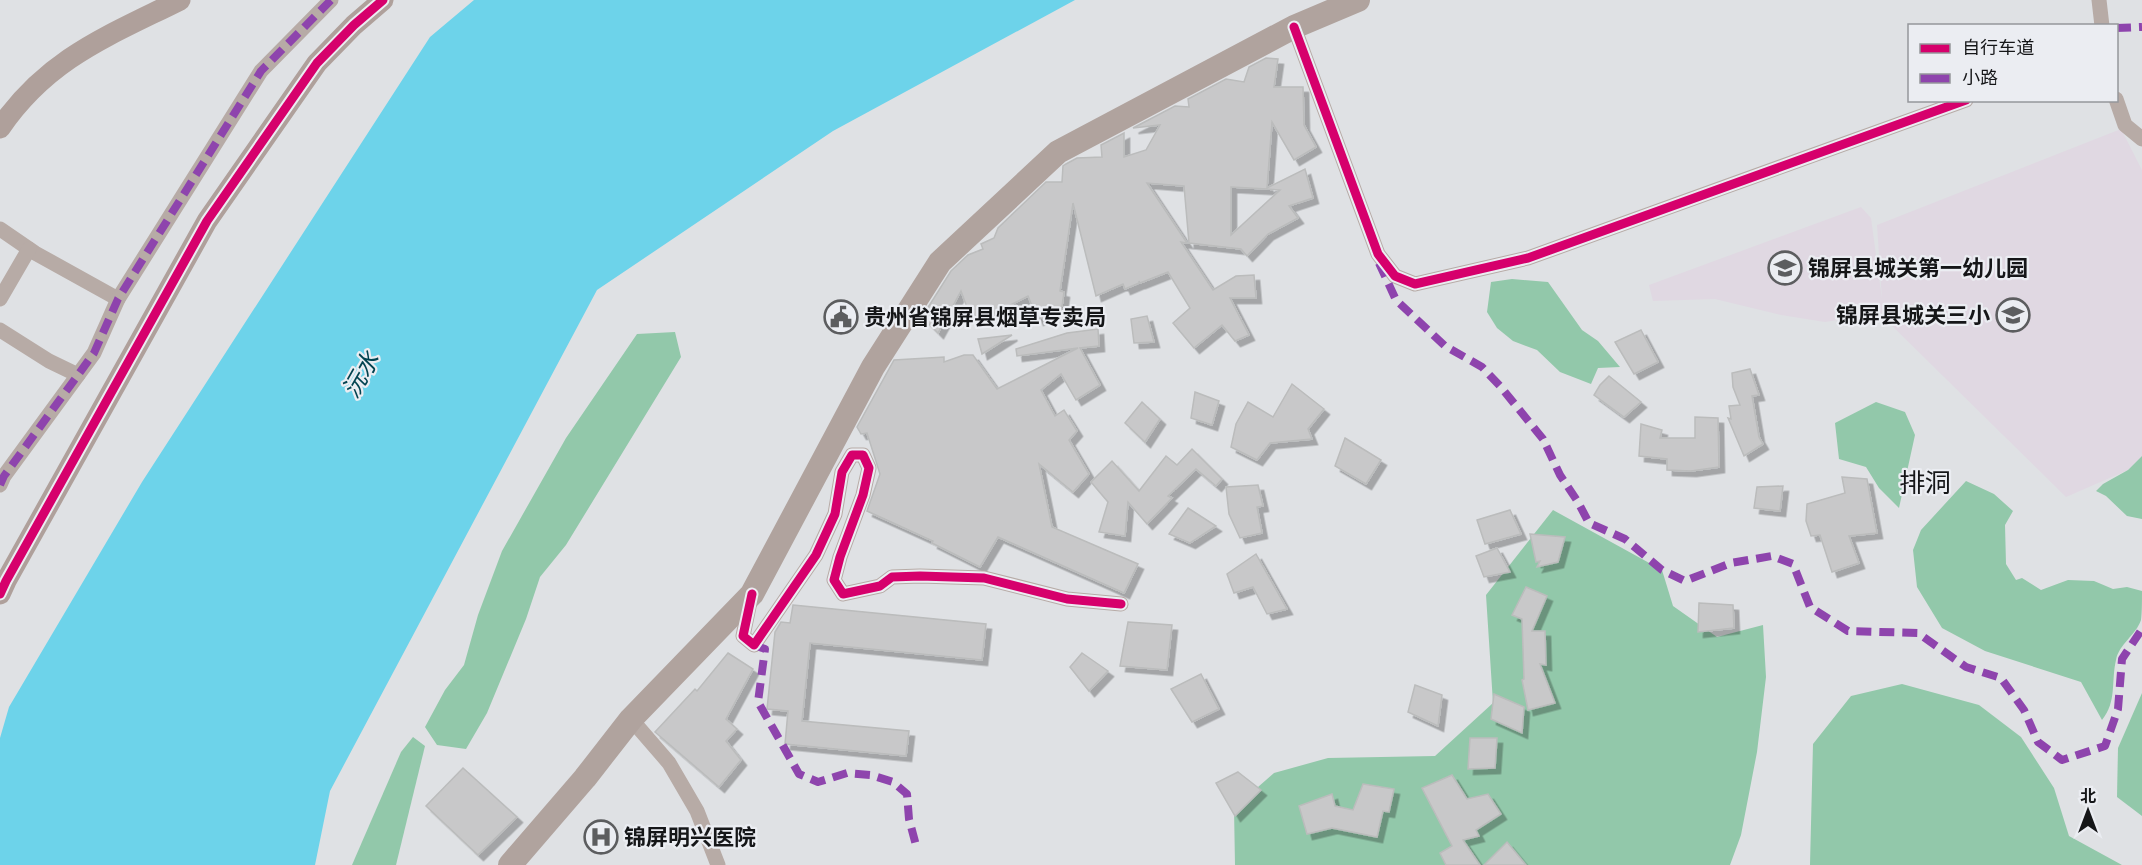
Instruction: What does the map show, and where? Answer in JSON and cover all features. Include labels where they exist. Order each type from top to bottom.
[{"type":"main road","points":[[510,865],[585,778],[631,719],[752,594],[873,367],[939,262],[1058,152],[1294,27],[1358,0]]},
{"type":"street","points":[[0,128],[24,96],[54,68],[94,43],[180,0]]},
{"type":"street","points":[[0,485],[4,476],[94,353],[118,299],[261,71],[331,0]]},
{"type":"street","points":[[0,594],[11,570],[207,221],[317,63],[354,25],[383,0]]},
{"type":"street","points":[[2099,0],[2102,24]]},
{"type":"street","points":[[1294,27],[1378,254],[1395,276],[1415,284],[1528,258],[1960,102]]},
{"type":"street","points":[[2117,102],[2125,124],[2142,139]]},
{"type":"street","points":[[0,228],[29,249],[118,299]]},
{"type":"street","points":[[0,299],[29,249]]},
{"type":"street","points":[[0,330],[49,361],[78,375]]},
{"type":"street","points":[[752,594],[743,636],[754,645],[816,555],[835,514],[842,472],[852,455],[863,455],[869,468],[834,580],[843,594],[880,586],[892,577],[984,578],[1067,599],[1121,604]]},
{"type":"street","points":[[631,719],[675,772],[697,811],[718,865]]},
{"type":"shaded area","name":"锦屏县城关三小","points":[[2121,129],[2142,170],[2142,456],[2128,470],[2066,497],[1884,318],[1883,313],[1825,322],[1781,315],[1715,299],[1653,301],[1649,285],[1861,207],[1871,218],[1882,299],[1877,225]]},
{"type":"green space","points":[[1512,279],[1548,282],[1582,330],[1598,341],[1620,367],[1598,368],[1591,384],[1560,372],[1537,350],[1513,341],[1497,328],[1487,312],[1491,282]]},
{"type":"green space","points":[[675,332],[681,357],[566,545],[540,577],[526,619],[487,713],[466,749],[437,745],[425,727],[445,690],[464,665],[478,615],[502,551],[566,438],[637,334]]},
{"type":"green space","points":[[1876,402],[1905,412],[1915,435],[1899,508],[1879,488],[1866,467],[1839,459],[1835,423]]},
{"type":"green space","points":[[2142,456],[2142,519],[2127,516],[2106,496],[2096,491],[2103,484],[2128,470]]},
{"type":"green space","points":[[1966,481],[1994,494],[2013,511],[2005,525],[2006,564],[2016,580],[2022,578],[2041,590],[2068,580],[2094,581],[2113,589],[2127,587],[2142,591],[2141,620],[2118,654],[2112,699],[2102,720],[2081,682],[1985,651],[1942,628],[1917,587],[1913,550],[1921,530]]},
{"type":"green space","points":[[1553,510],[1662,570],[1673,606],[1717,637],[1763,625],[1766,677],[1757,752],[1741,835],[1730,865],[1235,865],[1234,808],[1274,773],[1328,758],[1435,756],[1493,703],[1486,595]]},
{"type":"green space","points":[[1902,684],[1979,705],[2021,737],[2054,788],[2069,836],[2122,865],[1810,865],[1813,744],[1851,696]]},
{"type":"green space","points":[[2142,693],[2142,816],[2117,797],[2118,748]]},
{"type":"green space","points":[[413,737],[425,746],[396,865],[352,865],[401,752]]},
{"type":"water","name":"沅水","points":[[474,0],[1075,0],[833,131],[597,290],[330,791],[315,865],[0,865],[0,738],[9,707],[142,482],[430,37]]},
{"type":"building","points":[[1266,58],[1278,59],[1274,87],[1303,87],[1304,125],[1316,147],[1294,160],[1272,122],[1267,188],[1305,169],[1313,198],[1289,206],[1298,218],[1268,234],[1247,256],[1241,249],[1189,243],[1184,186],[1147,183],[1187,243],[1181,242],[1213,290],[1236,276],[1254,275],[1256,298],[1230,298],[1249,335],[1235,341],[1222,325],[1194,348],[1173,323],[1190,308],[1168,272],[1140,283],[1139,281],[1125,289],[1123,284],[1096,296],[1073,203],[1060,291],[1064,292],[1062,306],[1038,320],[1028,296],[991,315],[972,321],[961,291],[938,333],[922,317],[951,271],[968,255],[983,249],[981,244],[994,238],[998,228],[1046,182],[1062,182],[1063,166],[1077,158],[1102,157],[1101,145],[1124,133],[1124,157],[1146,150],[1160,125],[1133,128],[1175,106],[1189,107],[1188,99],[1226,79],[1244,82],[1249,67]],"holes":[[[1231,187],[1280,190],[1231,235]]]},
{"type":"building","points":[[1147,316],[1154,342],[1134,343],[1131,319]]},
{"type":"building","points":[[1098,329],[1099,346],[1080,348],[1100,385],[1076,400],[1061,374],[1041,390],[1055,416],[1064,410],[1077,431],[1069,440],[1089,474],[1073,492],[1039,464],[1052,527],[1138,564],[1124,593],[998,537],[980,567],[932,543],[933,541],[867,511],[880,474],[867,433],[861,434],[857,427],[894,360],[944,357],[944,362],[964,355],[973,355],[997,389],[1078,348],[1017,356],[1016,349],[1067,333]]},
{"type":"building","points":[[1641,330],[1658,362],[1634,374],[1615,342]]},
{"type":"building","points":[[1012,335],[982,354],[978,339]]},
{"type":"building","points":[[1750,369],[1759,395],[1752,396],[1759,437],[1763,444],[1744,456],[1728,418],[1731,419],[1729,406],[1740,405],[1733,387],[1732,373]]},
{"type":"building","points":[[1609,376],[1641,402],[1624,417],[1594,395]]},
{"type":"building","points":[[1292,384],[1324,409],[1308,429],[1312,439],[1270,443],[1257,460],[1231,447],[1236,424],[1248,402],[1273,417]]},
{"type":"building","points":[[1195,392],[1219,401],[1212,425],[1191,418]]},
{"type":"building","points":[[1142,402],[1160,419],[1145,442],[1125,423]]},
{"type":"building","points":[[1695,417],[1718,418],[1719,467],[1691,471],[1667,470],[1667,459],[1639,456],[1641,424],[1662,430],[1660,438],[1695,438]]},
{"type":"building","points":[[1345,438],[1381,460],[1366,484],[1335,466]]},
{"type":"building","points":[[1192,449],[1222,479],[1216,486],[1196,469],[1168,496],[1172,498],[1147,524],[1128,502],[1125,536],[1099,532],[1108,502],[1091,482],[1112,461],[1139,491],[1166,456],[1177,465]]},
{"type":"building","points":[[1842,477],[1867,479],[1877,533],[1849,536],[1859,563],[1832,572],[1820,535],[1811,536],[1806,521],[1807,504],[1845,493]]},
{"type":"building","points":[[1258,485],[1263,506],[1257,507],[1262,533],[1240,538],[1229,514],[1226,487]]},
{"type":"building","points":[[1783,486],[1780,511],[1754,508],[1757,487]]},
{"type":"building","points":[[1188,508],[1216,526],[1190,543],[1169,534]]},
{"type":"building","points":[[1510,510],[1521,534],[1485,544],[1477,520]]},
{"type":"building","points":[[1530,534],[1565,537],[1558,562],[1537,567],[1540,561],[1536,562]]},
{"type":"building","points":[[1497,548],[1510,572],[1484,577],[1476,556]]},
{"type":"building","points":[[1256,554],[1287,609],[1267,614],[1253,587],[1234,593],[1227,574]]},
{"type":"building","points":[[1526,587],[1547,596],[1532,631],[1545,631],[1546,665],[1540,664],[1555,703],[1528,710],[1522,680],[1524,679],[1522,619],[1512,615]]},
{"type":"building","points":[[1699,603],[1733,605],[1734,628],[1698,632]]},
{"type":"building","points":[[793,605],[986,624],[982,660],[810,643],[802,721],[909,731],[906,756],[785,744],[788,711],[767,709],[775,632],[781,622],[790,623]]},
{"type":"building","points":[[1128,622],[1172,625],[1167,670],[1120,666]]},
{"type":"building","points":[[728,653],[753,669],[726,719],[737,729],[726,741],[741,760],[719,787],[655,732],[695,689],[697,691]]},
{"type":"building","points":[[1082,653],[1108,671],[1089,691],[1070,667]]},
{"type":"building","points":[[1201,674],[1219,709],[1192,722],[1171,689]]},
{"type":"building","points":[[1415,685],[1442,695],[1438,726],[1408,712]]},
{"type":"building","points":[[1494,694],[1524,707],[1522,733],[1491,719]]},
{"type":"building","points":[[1470,738],[1497,738],[1495,768],[1468,769]]},
{"type":"building","points":[[463,768],[517,817],[478,855],[426,806]]},
{"type":"building","points":[[1238,772],[1261,790],[1235,816],[1216,783]]},
{"type":"building","points":[[1452,775],[1467,799],[1488,794],[1501,814],[1476,830],[1479,836],[1463,840],[1480,865],[1446,865],[1440,853],[1452,846],[1422,788]]},
{"type":"building","points":[[1363,784],[1394,789],[1389,812],[1383,811],[1377,837],[1332,828],[1307,834],[1299,806],[1332,794],[1335,806],[1353,810]]},
{"type":"building","points":[[1507,842],[1526,865],[1484,865]]},
{"type":"marked path","points":[[0,485],[4,476],[94,353],[118,299],[261,71],[331,0]]},
{"type":"marked path","points":[[2118,28],[2142,27]]},
{"type":"marked path","points":[[1379,263],[1396,300],[1445,346],[1482,367],[1543,439],[1560,475],[1589,523],[1625,539],[1662,570],[1685,581],[1731,563],[1772,556],[1793,564],[1810,607],[1848,631],[1918,633],[1966,667],[2001,678],[2024,710],[2038,742],[2062,760],[2105,746],[2118,709],[2122,659],[2142,629]]},
{"type":"marked path","points":[[754,645],[765,649],[758,702],[799,774],[818,782],[847,773],[871,775],[893,782],[907,794],[909,819],[917,849]]},
{"type":"cycle path","points":[[0,594],[207,221],[317,63],[354,25],[383,0]]},
{"type":"cycle path","points":[[1294,27],[1378,254],[1395,276],[1415,284],[1528,258],[1960,102]]},
{"type":"cycle path","points":[[752,594],[743,636],[754,645],[816,555],[835,514],[842,472],[852,455],[863,455],[869,468],[863,495],[834,580],[843,594],[880,586],[892,577],[984,578],[1067,599],[1121,604]]},
{"type":"place","name":"锦屏县城关第一幼儿园","points":[[1785,268]]},
{"type":"place","name":"锦屏县城关三小","points":[[2013,315]]},
{"type":"place","name":"贵州省锦屏县烟草专卖局","points":[[841,317]]},
{"type":"place","name":"锦屏明兴医院","points":[[601,837]]},
{"type":"district","name":"排洞","points":[[1925,483]]}]
